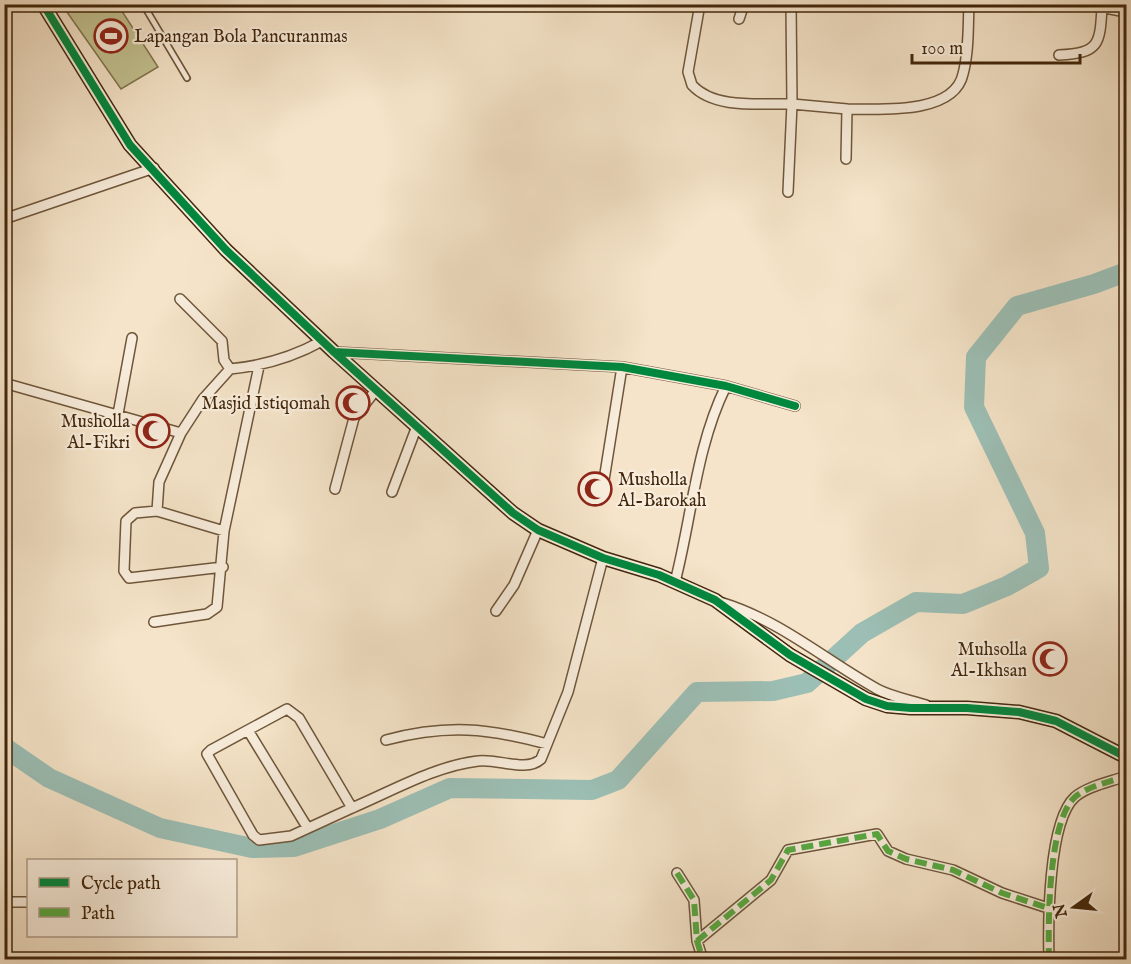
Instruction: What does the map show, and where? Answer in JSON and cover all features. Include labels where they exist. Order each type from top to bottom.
[{"type":"street","points":[[43,4],[130,145],[154,168],[226,250],[334,352],[513,513],[538,530],[603,558],[675,582],[761,617],[809,644],[879,690],[939,708]]},
{"type":"street","points":[[700,4],[688,72],[692,86],[697,91],[727,102],[847,109],[901,108],[948,98],[956,90],[963,75],[969,4]]},
{"type":"street","points":[[740,19],[744,4]]},
{"type":"street","points":[[788,192],[792,104],[791,4]]},
{"type":"street","points":[[1084,4],[1126,12]]},
{"type":"street","points":[[1059,55],[1089,51],[1097,45],[1100,38],[1102,7]]},
{"type":"street","points":[[846,159],[847,109]]},
{"type":"street","points":[[4,219],[154,168]]},
{"type":"street","points":[[180,299],[222,341],[224,360],[230,369]]},
{"type":"street","points":[[118,414],[132,338]]},
{"type":"street","points":[[157,511],[159,483],[181,433],[203,399],[230,369],[259,366],[322,341]]},
{"type":"street","points":[[334,352],[622,367],[726,386],[795,406]]},
{"type":"street","points":[[154,622],[212,613],[219,601],[224,531],[259,366]]},
{"type":"street","points":[[587,481],[600,483],[604,480],[622,367]]},
{"type":"street","points":[[4,383],[181,433]]},
{"type":"street","points":[[675,582],[687,536],[700,453],[710,417],[726,386]]},
{"type":"street","points":[[335,489],[354,418],[376,390]]},
{"type":"street","points":[[392,492],[417,426]]},
{"type":"street","points":[[223,567],[161,572],[136,578],[125,575],[126,521],[135,513],[157,511],[224,531]]},
{"type":"street","points":[[496,611],[514,585],[538,530]]},
{"type":"street","points":[[352,808],[292,710],[282,711],[249,732],[211,750],[207,757],[253,835],[259,840],[279,839],[457,765],[481,760],[532,765],[541,759],[568,692],[603,558]]},
{"type":"street","points":[[715,600],[790,655],[866,699],[887,706],[1019,712],[1056,721],[1126,757]]},
{"type":"street","points":[[386,740],[457,728],[505,732],[547,744]]},
{"type":"street","points":[[249,732],[307,827]]},
{"type":"street","points":[[1049,960],[1048,908],[1058,837],[1065,810],[1083,791],[1126,777]]},
{"type":"street","points":[[696,941],[771,880],[788,850],[877,834],[888,851],[906,859],[953,870],[1002,893],[1048,908]]},
{"type":"street","points":[[677,873],[694,900],[696,941],[703,960]]},
{"type":"street","points":[[4,902],[27,902]]},
{"type":"lane","points":[[143,4],[187,78]]},
{"type":"shaded area","name":"Lapangan Bola Pancuranmas","points":[[62,5],[118,5],[158,67],[121,89]]},
{"type":"waterway","points":[[4,747],[49,778],[160,828],[252,848],[294,847],[380,819],[450,788],[592,790],[618,780],[697,692],[773,691],[807,683],[862,633],[916,602],[963,604],[1007,586],[1039,568],[1035,533],[974,407],[976,357],[1017,306],[1094,284],[1126,272]]},
{"type":"marked path","points":[[1049,960],[1052,874],[1059,828],[1066,809],[1080,793],[1126,776]]},
{"type":"marked path","points":[[697,941],[771,880],[788,850],[877,834],[888,851],[906,859],[953,870],[1002,893],[1048,908]]},
{"type":"marked path","points":[[677,873],[694,900],[697,941],[703,960]]},
{"type":"cycle path","points":[[43,4],[130,145],[226,250],[334,352],[513,513],[538,530],[603,558],[659,575],[715,600],[790,655],[866,699],[887,706],[1019,712],[1056,721],[1126,757]]},
{"type":"cycle path","points":[[334,352],[622,367],[726,386],[795,406]]},
{"type":"place","name":"Lapangan Bola Pancuranmas","points":[[111,36]]},
{"type":"place","name":"Masjid Istiqomah","points":[[353,403]]},
{"type":"place","name":"Musholla Al-Fikri","points":[[153,431]]},
{"type":"place","name":"Musholla Al-Barokah","points":[[595,489]]},
{"type":"place","name":"Muhsolla Al-Ikhsan","points":[[1050,659]]}]
